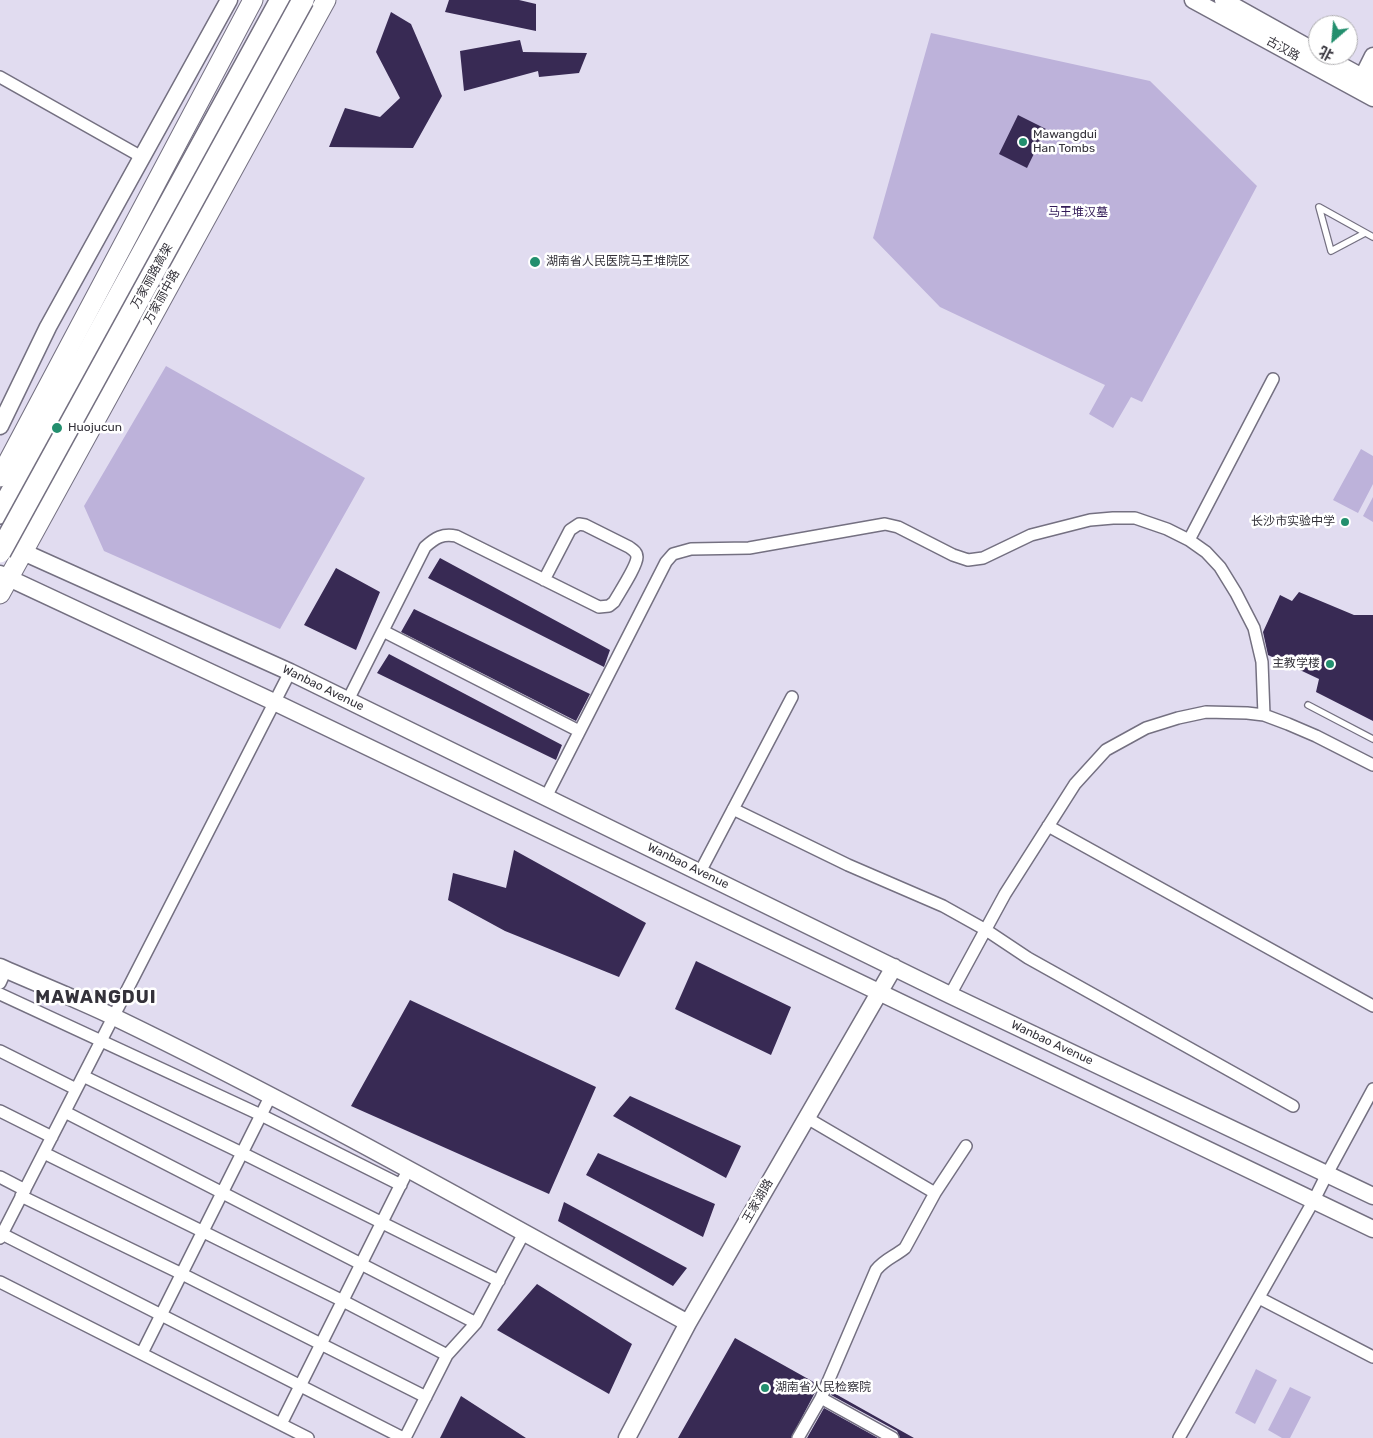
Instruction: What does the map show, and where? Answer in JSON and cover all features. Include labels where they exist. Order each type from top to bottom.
[{"type":"highway","name":"万家丽路高架","points":[[0,513],[281,0]]},
{"type":"highway","name":"万家丽路高架","points":[[0,552],[304,0]]},
{"type":"main road","points":[[0,426],[48,327],[230,0]]},
{"type":"main road","points":[[0,477],[253,0]]},
{"type":"main road","name":"万家丽中路","points":[[3,582],[22,552],[326,0]]},
{"type":"main road","name":"古汉路","points":[[1193,0],[1364,83],[1373,98]]},
{"type":"main road","points":[[1223,0],[1308,47]]},
{"type":"main road","points":[[1337,65],[1364,83],[1373,56]]},
{"type":"main road","name":"Wanbao Avenue","points":[[0,541],[290,672],[894,967],[1373,1196]]},
{"type":"main road","points":[[3,582],[274,702],[1373,1229]]},
{"type":"main road","name":"王家湖路","points":[[627,1438],[688,1323],[894,967]]},
{"type":"main road","points":[[2,973],[113,1017],[270,1097],[688,1323]]},
{"type":"street","points":[[0,77],[140,156]]},
{"type":"street","points":[[1189,540],[1273,379]]},
{"type":"street","points":[[546,797],[666,562],[673,554],[691,549],[749,548],[885,524],[898,527],[953,555],[968,560],[984,558],[1031,535],[1090,520],[1135,518],[1189,540],[1206,552],[1220,566],[1254,628],[1262,662],[1264,716]]},
{"type":"street","points":[[348,700],[425,547],[440,536],[456,536],[544,580],[598,607],[604,608],[614,602],[637,557],[635,552],[629,547],[585,525],[579,524],[570,530],[544,580]]},
{"type":"street","points":[[383,631],[580,731]]},
{"type":"street","points":[[290,672],[1,1236],[404,1438],[447,1355],[476,1323],[524,1233]]},
{"type":"street","points":[[700,872],[792,697]]},
{"type":"street","points":[[950,994],[1005,894],[1074,784],[1106,750],[1146,728],[1206,712],[1247,712],[1264,716],[1316,736],[1373,765]]},
{"type":"street","points":[[733,809],[848,865],[943,906],[986,930],[1028,958],[1293,1106]]},
{"type":"street","points":[[1048,826],[1373,1006]]},
{"type":"street","points":[[0,994],[261,1115],[401,1185]]},
{"type":"street","points":[[0,1051],[76,1089]]},
{"type":"street","points":[[83,1076],[242,1152],[499,1281]]},
{"type":"street","points":[[1179,1438],[1314,1200],[1373,1089]]},
{"type":"street","points":[[142,1353],[270,1097]]},
{"type":"street","points":[[0,1111],[52,1137]]},
{"type":"street","points":[[65,1112],[476,1323]]},
{"type":"street","points":[[807,1118],[935,1193]]},
{"type":"street","points":[[798,1438],[820,1398],[876,1270],[884,1261],[905,1248],[935,1193],[966,1146]]},
{"type":"street","points":[[44,1153],[343,1301],[447,1355]]},
{"type":"street","points":[[281,1424],[408,1170]]},
{"type":"street","points":[[0,1177],[23,1193],[426,1397]]},
{"type":"street","points":[[0,1282],[308,1438]]},
{"type":"street","points":[[1263,1300],[1373,1357]]},
{"type":"street","points":[[820,1398],[893,1438]]},
{"type":"lane","points":[[1365,233],[1331,251],[1319,207],[1373,237]]},
{"type":"lane","points":[[1308,705],[1373,739]]},
{"type":"green space","name":"马王堆汉墓","points":[[931,33],[1150,81],[1257,186],[1142,402],[1131,397],[1113,428],[1089,414],[1105,385],[940,307],[873,238]]},
{"type":"green space","points":[[166,366],[365,478],[280,629],[104,551],[84,506]]},
{"type":"green space","points":[[1361,449],[1373,456],[1373,484],[1358,513],[1333,500]]},
{"type":"green space","points":[[1373,497],[1373,522],[1363,516]]},
{"type":"green space","points":[[1256,1369],[1277,1380],[1255,1424],[1235,1413]]},
{"type":"green space","points":[[1290,1387],[1311,1397],[1290,1438],[1282,1438],[1268,1430]]},
{"type":"building","points":[[449,0],[519,0],[536,4],[536,31],[445,12]]},
{"type":"building","points":[[391,12],[411,24],[442,96],[413,148],[329,147],[345,108],[380,117],[400,98],[376,52]]},
{"type":"building","points":[[520,40],[523,52],[587,53],[579,73],[539,77],[538,71],[464,91],[460,51]]},
{"type":"building","points":[[1018,115],[1046,129],[1027,168],[999,154]]},
{"type":"building","points":[[440,558],[610,650],[604,667],[428,578]]},
{"type":"building","points":[[336,568],[380,592],[356,650],[304,625]]},
{"type":"building","name":"主教学楼","points":[[1299,592],[1354,615],[1373,615],[1373,721],[1316,692],[1319,679],[1268,655],[1263,632],[1280,595],[1292,601]]},
{"type":"building","points":[[414,609],[590,694],[576,721],[401,632]]},
{"type":"building","points":[[389,654],[562,745],[556,760],[377,673]]},
{"type":"building","points":[[514,850],[646,923],[619,977],[505,931],[448,900],[453,873],[506,888]]},
{"type":"building","points":[[696,961],[791,1007],[771,1055],[675,1009]]},
{"type":"building","points":[[410,1000],[596,1087],[549,1194],[351,1106]]},
{"type":"building","points":[[630,1096],[741,1146],[726,1178],[613,1116]]},
{"type":"building","points":[[598,1153],[715,1204],[703,1237],[586,1175]]},
{"type":"building","points":[[564,1202],[687,1268],[673,1286],[558,1221]]},
{"type":"building","points":[[537,1284],[632,1344],[609,1394],[497,1330]]},
{"type":"building","name":"湖南省人民检察院","points":[[735,1338],[819,1385],[791,1438],[678,1438]]},
{"type":"building","points":[[832,1392],[914,1438],[900,1438],[897,1431],[831,1395]]},
{"type":"building","points":[[461,1396],[526,1438],[440,1438]]},
{"type":"building","points":[[824,1408],[878,1438],[807,1438]]},
{"type":"place","name":"Mawangdui Han Tombs","points":[[1023,142]]},
{"type":"place","name":"湖南省人民医院马王堆院区","points":[[535,262]]},
{"type":"place","name":"Huojucun","points":[[57,428]]},
{"type":"place","name":"长沙市实验中学","points":[[1345,522]]},
{"type":"place","name":"主教学楼","points":[[1330,664]]},
{"type":"place","name":"湖南省人民检察院","points":[[765,1388]]},
{"type":"district","name":"MAWANGDUI","points":[[96,998]]}]
